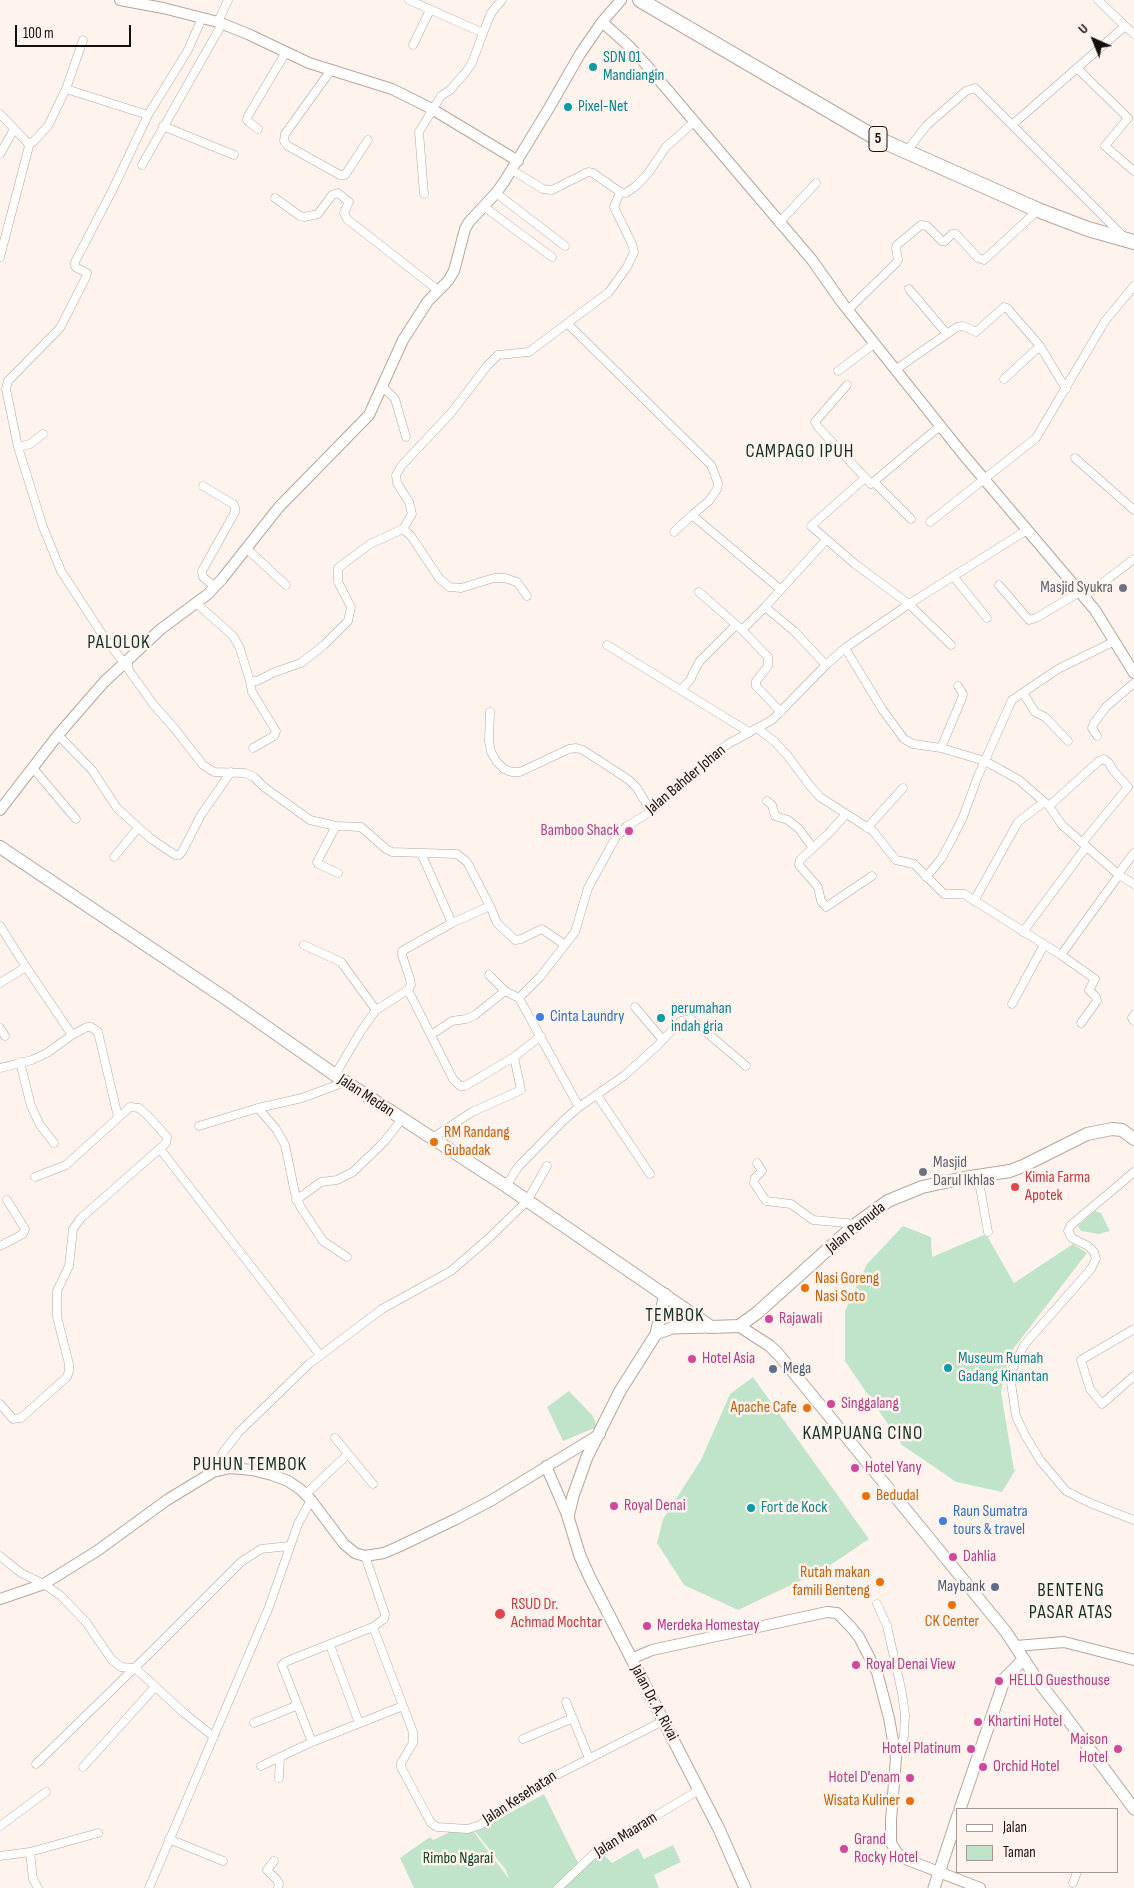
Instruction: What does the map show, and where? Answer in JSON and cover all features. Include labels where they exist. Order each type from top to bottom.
[{"type":"highway","name":"5","points":[[640,0],[860,129],[906,152],[1038,210],[1088,229],[1131,241]]},
{"type":"main road","name":"Jalan Medan","points":[[0,847],[196,978],[340,1078],[506,1186],[711,1327]]},
{"type":"main road","name":"Jalan Pemuda","points":[[739,1326],[757,1313],[856,1224],[888,1201],[910,1191],[943,1182],[1004,1172],[1023,1166],[1071,1142],[1094,1133],[1112,1129],[1122,1130],[1134,1139]]},
{"type":"main road","points":[[568,1517],[578,1478],[620,1391],[656,1334],[665,1294]]},
{"type":"main road","points":[[656,1334],[672,1328],[739,1326],[770,1346],[1016,1646],[1038,1681],[1064,1713],[1134,1809]]},
{"type":"main road","name":"Jalan Dr. A. Rivai","points":[[568,1517],[580,1556],[719,1829],[745,1888]]},
{"type":"main road","points":[[960,1808],[1005,1678],[1024,1659]]},
{"type":"main road","points":[[934,1888],[956,1821]]},
{"type":"street","points":[[120,0],[220,23],[309,63],[392,89],[432,109],[518,160]]},
{"type":"street","points":[[142,165],[220,23],[228,0]]},
{"type":"street","points":[[409,0],[421,3],[430,10],[483,33]]},
{"type":"street","points":[[424,194],[419,132],[441,96],[454,86],[472,63],[491,13],[502,0]]},
{"type":"street","points":[[0,810],[32,767],[88,700],[161,629],[215,586],[279,507],[369,415],[408,332],[428,301],[448,281],[454,272],[465,228],[483,206],[496,194],[580,54],[602,22],[622,0]]},
{"type":"street","points":[[1098,0],[1134,34]]},
{"type":"street","points":[[413,45],[430,10]]},
{"type":"street","points":[[202,18],[188,50],[148,115],[112,191],[75,262],[75,266],[87,274],[60,328],[7,384],[8,405],[18,446],[44,527],[64,578],[104,637],[126,661],[128,669],[153,704],[176,729],[203,765],[214,772],[245,773],[254,777],[264,787],[310,820],[336,826],[361,827],[386,850],[392,852],[452,854],[462,857],[467,862],[497,923],[515,940],[542,929],[565,945]]},
{"type":"street","points":[[602,22],[630,47],[812,260],[848,310],[940,426],[1095,610],[1115,641],[1124,660],[1134,673]]},
{"type":"street","points":[[1012,125],[1125,26]]},
{"type":"street","points":[[28,144],[33,142],[46,129],[66,89],[83,40]]},
{"type":"street","points":[[258,129],[247,120],[248,116],[286,52]]},
{"type":"street","points":[[1077,68],[1128,118],[1105,146],[1134,171]]},
{"type":"street","points":[[331,70],[285,134],[284,142],[340,175],[345,174],[368,140]]},
{"type":"street","points":[[906,152],[926,125],[949,104],[972,88],[975,88],[1131,241]]},
{"type":"street","points":[[66,89],[148,115]]},
{"type":"street","points":[[0,114],[28,144]]},
{"type":"street","points":[[512,170],[543,189],[552,190],[588,172],[593,173],[620,192],[630,191],[649,172],[666,147],[680,132],[694,122]]},
{"type":"street","points":[[163,126],[234,155]]},
{"type":"street","points":[[0,154],[14,129]]},
{"type":"street","points":[[0,257],[28,144]]},
{"type":"street","points":[[779,223],[816,183]]},
{"type":"street","points":[[250,681],[257,681],[275,672],[301,663],[324,645],[348,621],[351,607],[338,582],[338,568],[370,544],[403,528],[412,514],[409,502],[397,484],[396,475],[402,465],[451,413],[487,366],[498,355],[529,352],[609,292],[627,267],[634,252],[614,207],[620,192]]},
{"type":"street","points":[[275,198],[304,217],[318,214],[332,195],[338,193],[349,202],[344,213],[347,219],[439,291]]},
{"type":"street","points":[[496,194],[565,246]]},
{"type":"street","points":[[483,206],[552,257]]},
{"type":"street","points":[[848,310],[896,263],[898,260],[897,245],[922,225],[927,226],[942,241],[952,234],[956,234],[978,258],[984,260],[1038,210]]},
{"type":"street","points":[[930,522],[1036,438],[1105,320],[1134,286]]},
{"type":"street","points":[[909,289],[947,334]]},
{"type":"street","points":[[896,370],[957,327],[963,326],[976,332],[1004,307],[1007,308],[1040,346],[1066,389]]},
{"type":"street","points":[[568,324],[710,465],[718,483],[717,489],[709,501],[674,532]]},
{"type":"street","points":[[838,371],[875,343]]},
{"type":"street","points":[[1004,379],[1040,346]]},
{"type":"street","points":[[847,385],[815,422],[864,479],[871,484],[940,426]]},
{"type":"street","points":[[382,386],[395,399],[406,437]]},
{"type":"street","points":[[18,446],[30,444],[43,434]]},
{"type":"street","points":[[1075,458],[1134,510]]},
{"type":"street","points":[[864,479],[811,526],[855,564],[909,604],[952,645]]},
{"type":"street","points":[[874,482],[911,519]]},
{"type":"street","points":[[204,486],[235,507],[235,512],[202,571],[204,577],[215,586]]},
{"type":"street","points":[[692,516],[780,589]]},
{"type":"street","points":[[403,528],[444,585],[455,589],[494,578],[505,578],[517,582],[527,596]]},
{"type":"street","name":"Jalan Bahder Johan","points":[[519,998],[540,977],[575,932],[588,888],[616,837],[626,826],[651,812],[707,760],[728,744],[772,720],[845,648],[909,604],[1027,530]]},
{"type":"street","points":[[742,630],[826,540]]},
{"type":"street","points":[[246,548],[286,585]]},
{"type":"street","points":[[999,584],[1029,620],[1082,595],[1134,559]]},
{"type":"street","points":[[954,576],[987,618]]},
{"type":"street","points":[[699,592],[742,630],[768,657],[768,666],[756,681],[756,686],[781,712]]},
{"type":"street","points":[[196,603],[232,635],[239,646],[252,692],[276,731],[274,736],[253,748]]},
{"type":"street","points":[[765,606],[826,665]]},
{"type":"street","points":[[681,690],[690,680],[699,662],[736,625]]},
{"type":"street","points":[[926,877],[941,859],[952,839],[1009,705],[1014,698],[1058,669],[1115,641]]},
{"type":"street","points":[[607,645],[749,732]]},
{"type":"street","points":[[845,648],[882,709],[904,739],[913,744],[941,748],[985,761],[1019,780],[1047,804],[1062,825],[1084,845],[1118,875],[1134,884]]},
{"type":"street","points":[[1097,736],[1092,728],[1094,723],[1106,707],[1134,683]]},
{"type":"street","points":[[941,748],[962,698],[963,694],[958,686]]},
{"type":"street","points":[[1023,693],[1034,712],[1045,717],[1068,741]]},
{"type":"street","points":[[490,712],[489,741],[491,752],[497,762],[504,768],[512,772],[520,772],[570,749],[583,750],[629,780],[637,788],[651,812]]},
{"type":"street","points":[[757,728],[787,754],[820,797],[844,817],[873,831],[894,859],[900,862],[910,862],[944,894],[964,894],[1095,978],[1089,990],[1096,997],[1097,1001],[1081,1023]]},
{"type":"street","points":[[58,735],[92,770],[117,808],[138,828],[175,855],[179,855],[182,852],[200,815],[232,772]]},
{"type":"street","points":[[974,901],[1018,822],[1047,804],[1099,761],[1104,759],[1128,787],[1084,845],[1023,932]]},
{"type":"street","points":[[32,767],[76,819]]},
{"type":"street","points":[[867,828],[903,788]]},
{"type":"street","points":[[767,801],[772,806],[776,816],[788,820],[799,829],[814,848]]},
{"type":"street","points":[[844,817],[800,860],[799,865],[818,887],[821,902],[826,907],[872,876]]},
{"type":"street","points":[[336,826],[317,862],[338,873]]},
{"type":"street","points":[[114,857],[138,828]]},
{"type":"street","points":[[421,853],[452,923]]},
{"type":"street","points":[[1061,955],[1134,853]]},
{"type":"street","points":[[199,1126],[258,1108],[302,1098],[340,1078],[361,1031],[376,1010],[408,990],[410,979],[402,951],[452,923],[490,906]]},
{"type":"street","points":[[0,926],[72,1035]]},
{"type":"street","points":[[1012,1004],[1044,944]]},
{"type":"street","points":[[304,945],[341,962],[376,1010]]},
{"type":"street","points":[[0,982],[26,967]]},
{"type":"street","points":[[489,975],[504,991],[519,998],[579,1107]]},
{"type":"street","points":[[408,990],[453,1079],[460,1086],[465,1086],[514,1057],[541,1036]]},
{"type":"street","points":[[431,1035],[452,1021],[466,1019],[475,1015],[504,991]]},
{"type":"street","points":[[635,1007],[663,1040]]},
{"type":"street","points":[[1134,1015],[1132,1018],[1134,1020]]},
{"type":"street","points":[[506,1186],[518,1167],[530,1154],[579,1107],[625,1075],[681,1021],[691,1019],[746,1066]]},
{"type":"street","points":[[0,1068],[32,1060],[47,1053],[87,1027],[95,1028],[98,1032],[118,1118]]},
{"type":"street","points":[[0,1028],[5,1036]]},
{"type":"street","points":[[432,1138],[472,1112],[520,1090],[514,1057]]},
{"type":"street","points":[[20,1062],[31,1106],[40,1125],[54,1143]]},
{"type":"street","points":[[596,1095],[650,1174]]},
{"type":"street","points":[[0,1404],[13,1419],[21,1418],[66,1377],[69,1371],[69,1364],[58,1317],[56,1299],[57,1291],[69,1266],[73,1229],[81,1218],[160,1149],[166,1143],[167,1137],[139,1108],[130,1107],[66,1165],[35,1177]]},
{"type":"street","points":[[258,1108],[276,1129],[284,1145],[296,1200],[323,1240],[347,1257]]},
{"type":"street","points":[[296,1200],[321,1182],[337,1180],[353,1172],[384,1142],[402,1119]]},
{"type":"street","points":[[160,1149],[320,1355]]},
{"type":"street","points":[[757,1163],[762,1171],[754,1183],[767,1202],[791,1204],[813,1220],[856,1224]]},
{"type":"street","points":[[213,1472],[224,1451],[239,1432],[294,1378],[320,1355],[382,1308],[451,1271],[528,1201],[547,1166]]},
{"type":"street","points":[[1134,1172],[1071,1225],[1068,1231],[1072,1238],[1088,1246],[1094,1252],[1096,1258],[1091,1269],[1024,1345],[1012,1370],[1010,1383],[1016,1416],[1040,1460],[1066,1491],[1090,1503],[1134,1520]]},
{"type":"street","points":[[978,1176],[988,1232]]},
{"type":"street","points":[[0,1246],[23,1234],[25,1229],[7,1200]]},
{"type":"street","points":[[1134,1329],[1081,1360],[1090,1389],[1102,1404],[1134,1376]]},
{"type":"street","points":[[0,1599],[44,1584],[96,1551],[167,1500],[213,1472],[230,1468],[252,1470],[288,1481],[308,1497],[344,1544],[365,1556],[384,1553],[456,1520],[600,1434]]},
{"type":"street","points":[[335,1438],[373,1484]]},
{"type":"street","points":[[149,1888],[269,1607],[289,1546],[308,1497],[348,1454]]},
{"type":"street","points":[[546,1466],[568,1517]]},
{"type":"street","points":[[36,1764],[241,1562],[261,1548],[289,1546]]},
{"type":"street","points":[[0,1556],[21,1574],[44,1584],[61,1596],[86,1622],[112,1660],[121,1667],[135,1668],[184,1714],[214,1737]]},
{"type":"street","points":[[312,1742],[282,1665],[285,1662],[373,1627],[384,1618],[385,1614],[365,1556]]},
{"type":"street","points":[[877,1604],[887,1626],[905,1715],[904,1736],[896,1758]]},
{"type":"street","points":[[631,1659],[652,1650],[827,1612],[837,1613],[859,1637],[876,1672],[889,1718],[896,1758],[891,1843],[898,1854],[908,1860],[980,1888]]},
{"type":"street","name":"Jalan Kesehatan","points":[[373,1627],[414,1738],[401,1763],[401,1767],[431,1823],[437,1827],[462,1829],[480,1825],[545,1781],[664,1721]]},
{"type":"street","points":[[1016,1646],[1064,1642],[1134,1660]]},
{"type":"street","points":[[330,1645],[359,1723]]},
{"type":"street","points":[[1024,1659],[1032,1645]]},
{"type":"street","points":[[83,1766],[155,1687]]},
{"type":"street","points":[[566,1702],[589,1758]]},
{"type":"street","points":[[254,1723],[298,1705]]},
{"type":"street","points":[[262,1766],[312,1742],[403,1706]]},
{"type":"street","points":[[523,1739],[573,1718]]},
{"type":"street","points":[[278,1778],[280,1757]]},
{"type":"street","name":"Jalan Maaram","points":[[558,1888],[598,1850],[699,1790]]},
{"type":"street","points":[[0,1826],[46,1792]]},
{"type":"street","points":[[0,1856],[30,1852],[98,1833]]},
{"type":"street","points":[[169,1839],[223,1860]]},
{"type":"street","points":[[30,1852],[33,1879],[38,1888]]},
{"type":"street","points":[[274,1860],[266,1870],[277,1880],[278,1888]]},
{"type":"street","points":[[1073,1883],[1077,1873]]},
{"type":"green space","points":[[1095,1211],[1101,1213],[1110,1231],[1099,1234],[1081,1231],[1078,1226]]},
{"type":"green space","points":[[903,1226],[931,1237],[932,1257],[986,1234],[1014,1283],[1073,1244],[1087,1253],[1010,1353],[1001,1392],[1014,1470],[1016,1469],[1002,1492],[956,1482],[902,1445],[845,1361],[845,1311],[867,1264]]},
{"type":"green space","points":[[753,1377],[869,1539],[823,1570],[738,1610],[684,1585],[657,1543],[663,1519],[701,1460],[730,1394]]},
{"type":"green space","points":[[569,1391],[593,1416],[597,1427],[563,1441],[547,1407]]},
{"type":"green space","name":"Rimbo Ngarai","points":[[544,1794],[581,1869],[603,1854],[612,1863],[638,1848],[644,1859],[673,1845],[681,1862],[654,1875],[659,1888],[414,1888],[400,1858],[430,1837],[433,1840],[448,1833],[445,1827],[471,1828],[509,1879],[506,1870],[473,1829],[490,1824]]},
{"type":"place","name":"SDN 01 Mandiangin","points":[[593,67]]},
{"type":"place","name":"Pixel-Net","points":[[568,107]]},
{"type":"place","name":"Masjid Syukra","points":[[1123,588]]},
{"type":"place","name":"Bamboo Shack","points":[[629,831]]},
{"type":"place","name":"Cinta Laundry","points":[[540,1017]]},
{"type":"place","name":"perumahan indah gria","points":[[661,1018]]},
{"type":"place","name":"RM Randang Gubadak","points":[[434,1142]]},
{"type":"place","name":"Masjid Darul Ikhlas","points":[[923,1172]]},
{"type":"place","name":"Kimia Farma Apotek","points":[[1015,1187]]},
{"type":"place","name":"Nasi Goreng Nasi Soto","points":[[805,1288]]},
{"type":"place","name":"Rajawali","points":[[769,1319]]},
{"type":"place","name":"Hotel Asia","points":[[692,1359]]},
{"type":"place","name":"Museum Rumah Gadang Kinantan","points":[[948,1368]]},
{"type":"place","name":"Mega","points":[[773,1369]]},
{"type":"place","name":"Singgalang","points":[[831,1404]]},
{"type":"place","name":"Apache Cafe","points":[[807,1408]]},
{"type":"place","name":"Hotel Yany","points":[[855,1468]]},
{"type":"place","name":"Bedudal","points":[[866,1496]]},
{"type":"place","name":"Royal Denai","points":[[614,1506]]},
{"type":"place","name":"Fort de Kock","points":[[751,1508]]},
{"type":"place","name":"Raun Sumatra tours & travel","points":[[943,1521]]},
{"type":"place","name":"Dahlia","points":[[953,1557]]},
{"type":"place","name":"Rutah makan famili Benteng","points":[[880,1582]]},
{"type":"place","name":"Maybank","points":[[995,1587]]},
{"type":"place","name":"CK Center","points":[[952,1605]]},
{"type":"place","name":"RSUD Dr. Achmad Mochtar","points":[[500,1614]]},
{"type":"place","name":"Merdeka Homestay","points":[[647,1626]]},
{"type":"place","name":"Royal Denai View","points":[[856,1665]]},
{"type":"place","name":"HELLO Guesthouse","points":[[999,1681]]},
{"type":"place","name":"Khartini Hotel","points":[[978,1722]]},
{"type":"place","name":"Hotel Platinum","points":[[971,1749]]},
{"type":"place","name":"Maison Hotel","points":[[1118,1749]]},
{"type":"place","name":"Orchid Hotel","points":[[983,1767]]},
{"type":"place","name":"Hotel D'enam","points":[[910,1778]]},
{"type":"place","name":"Wisata Kuliner","points":[[910,1801]]},
{"type":"place","name":"Grand Rocky Hotel","points":[[844,1849]]},
{"type":"district","name":"CAMPAGO IPUH","points":[[800,452]]},
{"type":"district","name":"PALOLOK","points":[[119,643]]},
{"type":"district","name":"TEMBOK","points":[[675,1316]]},
{"type":"district","name":"KAMPUANG CINO","points":[[863,1434]]},
{"type":"district","name":"PUHUN TEMBOK","points":[[250,1465]]},
{"type":"district","name":"BENTENG PASAR ATAS","points":[[1071,1602]]}]
